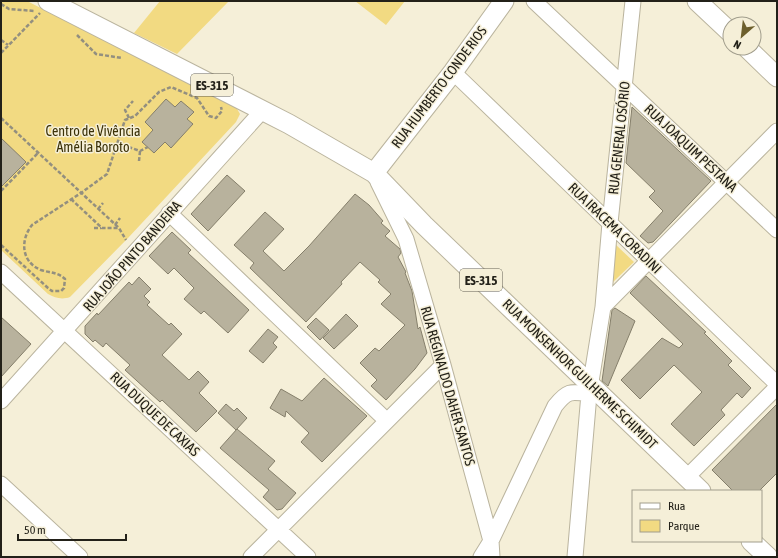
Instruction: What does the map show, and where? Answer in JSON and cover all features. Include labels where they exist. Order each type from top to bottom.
[{"type":"main road","name":"RUA HUMBERTO CONDE RIOS","points":[[374,173],[453,72],[504,1]]},
{"type":"main road","points":[[697,1],[722,24]]},
{"type":"main road","name":"ES-315","points":[[44,10],[289,124],[374,173]]},
{"type":"main road","points":[[755,56],[777,77]]},
{"type":"main road","name":"RUA MONSENHOR GUILHERME SCHIMIDT","points":[[374,173],[424,225],[590,389],[700,490]]},
{"type":"main road","points":[[752,542],[768,557]]},
{"type":"street","name":"RUA JOAQUIM PESTANA","points":[[534,1],[777,230]]},
{"type":"street","name":"RUA GENERAL OSÓRIO","points":[[575,557],[590,389],[603,306],[633,1]]},
{"type":"street","name":"RUA IRACEMA CORADINI","points":[[453,72],[777,386]]},
{"type":"street","name":"RUA JOÃO PINTO BANDEIRA","points":[[1,401],[262,111]]},
{"type":"street","points":[[603,306],[777,131]]},
{"type":"street","name":"RUA REGINALDO DAHER SANTOS","points":[[374,173],[406,240],[443,365],[491,541],[492,557]]},
{"type":"street","points":[[170,213],[386,420]]},
{"type":"street","points":[[406,240],[416,229],[424,225]]},
{"type":"street","name":"RUA DUQUE DE CAXIAS","points":[[1,272],[308,557]]},
{"type":"street","points":[[251,557],[386,420],[443,365]]},
{"type":"street","points":[[687,477],[777,386]]},
{"type":"street","points":[[481,557],[491,541],[555,406],[563,396],[573,391],[590,389]]},
{"type":"street","points":[[1,484],[80,557]]},
{"type":"path","points":[[1,4],[9,9],[44,10]]},
{"type":"path","points":[[1,53],[44,10]]},
{"type":"path","points":[[73,32],[96,54],[127,59]]},
{"type":"path","points":[[1,40],[8,45]]},
{"type":"path","points":[[1,245],[48,288],[52,291],[61,291],[64,288],[65,279],[55,273],[35,267],[25,253],[23,245],[27,231],[32,225],[81,193],[106,174],[124,120],[139,113],[159,92],[171,87],[197,98],[209,116],[216,118],[220,114],[222,107],[218,104]]},
{"type":"path","points":[[129,118],[125,110],[133,101]]},
{"type":"path","points":[[1,118],[119,228],[127,241]]},
{"type":"path","points":[[117,142],[140,151],[148,147]]},
{"type":"path","points":[[139,161],[140,151]]},
{"type":"path","points":[[1,191],[38,152]]},
{"type":"path","points":[[71,199],[102,228]]},
{"type":"path","points":[[98,209],[103,203]]},
{"type":"path","points":[[115,225],[120,218]]},
{"type":"path","points":[[94,228],[119,228]]},
{"type":"green space","name":"Centro de Vivência Amélia Boroto","points":[[1,1],[27,1],[236,107],[240,114],[236,122],[128,238],[70,297],[67,298],[53,297],[48,294],[1,250]]},
{"type":"green space","points":[[160,1],[229,1],[177,54],[134,33]]},
{"type":"green space","points":[[355,1],[405,1],[386,25]]},
{"type":"green space","points":[[615,244],[634,262],[612,283]]},
{"type":"building","points":[[166,99],[175,107],[181,101],[194,112],[187,119],[193,124],[171,148],[165,142],[154,153],[142,142],[153,130],[145,122]]},
{"type":"building","points":[[632,107],[711,181],[653,242],[648,243],[640,236],[663,211],[649,197],[655,191],[626,163]]},
{"type":"building","points":[[1,138],[26,162],[1,187]]},
{"type":"building","points":[[227,175],[245,191],[208,231],[191,214]]},
{"type":"building","points":[[355,194],[369,205],[383,221],[381,223],[390,231],[385,236],[400,249],[401,253],[398,257],[406,272],[405,273],[412,291],[418,329],[420,327],[427,353],[415,369],[386,400],[371,386],[377,380],[360,363],[375,348],[379,351],[405,325],[381,304],[391,294],[378,282],[380,280],[360,262],[341,282],[342,284],[306,322],[250,268],[254,263],[234,245],[265,212],[284,229],[263,251],[284,271],[309,246]]},
{"type":"building","points":[[172,232],[191,250],[188,253],[249,310],[228,333],[204,311],[201,314],[184,299],[194,288],[174,268],[168,274],[149,256]]},
{"type":"building","points":[[646,276],[706,332],[704,333],[732,361],[728,365],[751,388],[742,398],[737,393],[721,410],[725,415],[694,446],[671,424],[702,392],[674,365],[640,399],[621,380],[662,338],[679,348],[683,344],[630,293]]},
{"type":"building","points":[[139,277],[151,289],[144,296],[150,302],[147,305],[169,325],[171,323],[182,334],[162,355],[189,380],[198,371],[209,382],[199,393],[217,411],[196,432],[162,400],[160,402],[125,370],[130,365],[106,343],[103,347],[95,340],[93,342],[85,334],[85,326],[97,313],[98,315],[129,282],[132,285]]},
{"type":"building","points":[[615,308],[635,321],[608,386],[602,381],[612,310]]},
{"type":"building","points":[[346,314],[358,326],[334,349],[323,338]]},
{"type":"building","points":[[1,317],[31,344],[1,377]]},
{"type":"building","points":[[316,318],[329,330],[320,340],[307,327]]},
{"type":"building","points":[[268,329],[278,337],[273,343],[277,347],[263,363],[249,351]]},
{"type":"building","points":[[324,378],[367,416],[322,462],[301,442],[309,433],[286,411],[285,417],[270,408],[281,389],[302,401]]},
{"type":"building","points":[[226,404],[234,411],[237,408],[247,418],[236,430],[218,413]]},
{"type":"building","points":[[777,404],[777,473],[760,490],[732,490],[712,470]]},
{"type":"building","points":[[237,429],[275,461],[268,469],[296,493],[282,509],[277,510],[263,497],[269,490],[220,448]]}]
